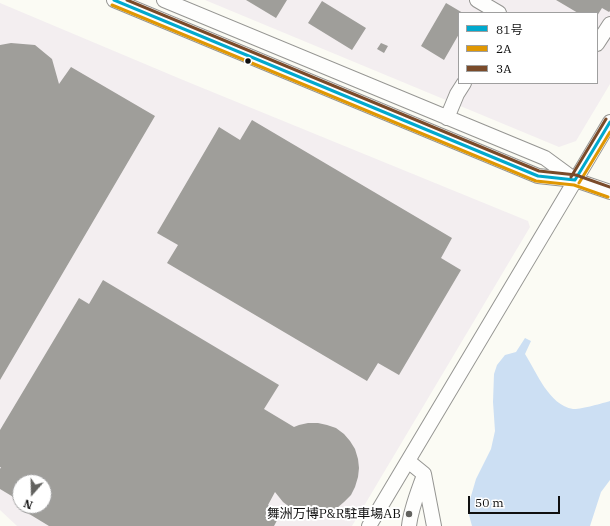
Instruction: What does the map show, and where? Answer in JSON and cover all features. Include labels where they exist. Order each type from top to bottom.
[{"type":"street","points":[[114,0],[538,176],[575,180],[610,192]]},
{"type":"street","points":[[164,0],[545,158],[575,180]]},
{"type":"street","points":[[477,0],[497,12]]},
{"type":"street","points":[[598,42],[610,24]]},
{"type":"street","points":[[447,118],[457,94],[463,84]]},
{"type":"street","points":[[369,526],[610,122]]},
{"type":"street","points":[[408,461],[424,474],[434,526]]},
{"type":"street","points":[[409,526],[410,514],[424,474]]},
{"type":"shaded area","points":[[205,0],[610,0],[610,84],[576,141],[559,147]]},
{"type":"shaded area","points":[[0,3],[183,80],[528,221],[530,227],[352,526],[17,526],[0,510]]},
{"type":"water","points":[[525,338],[531,341],[525,354],[544,387],[557,401],[565,406],[576,409],[610,401],[610,480],[601,492],[590,526],[472,526],[469,515],[469,503],[476,479],[491,449],[495,431],[493,402],[494,374],[497,365],[505,355],[516,352]]},
{"type":"building","points":[[246,0],[287,0],[276,18]]},
{"type":"building","points":[[556,0],[610,0],[609,12],[602,8],[598,14],[598,12],[576,12]]},
{"type":"building","points":[[322,1],[366,28],[352,50],[308,23]]},
{"type":"building","points":[[446,3],[461,12],[458,12],[458,36],[444,60],[421,46]]},
{"type":"building","points":[[11,43],[35,45],[52,59],[59,84],[71,67],[155,116],[0,380],[0,45]]},
{"type":"building","points":[[381,43],[388,46],[384,53],[377,49]]},
{"type":"building","points":[[252,120],[452,238],[441,258],[461,270],[399,375],[378,363],[367,381],[167,263],[178,245],[157,233],[219,127],[240,140]]},
{"type":"building","points":[[103,280],[279,385],[264,409],[294,427],[308,423],[318,423],[336,428],[350,441],[355,449],[359,468],[358,477],[351,495],[337,508],[319,514],[309,514],[291,508],[283,502],[275,492],[268,505],[281,513],[274,526],[49,526],[29,514],[52,514],[52,474],[12,474],[12,496],[0,489],[0,430],[79,298],[89,304]]},
{"type":"transit line","name":"81号","points":[[114,0],[538,176],[575,180]]},
{"type":"transit line","name":"3A","points":[[127,0],[539,171],[576,175],[610,187]]},
{"type":"transit line","name":"2A","points":[[112,5],[536,181],[574,185],[608,197]]},
{"type":"transit line","name":"3A","points":[[571,177],[606,119]]},
{"type":"transit line","name":"81号","points":[[575,180],[610,122]]},
{"type":"transit line","name":"2A","points":[[579,183],[610,132]]},
{"type":"place","name":"舞洲万博P&R駐車場AB","points":[[409,514]]}]
